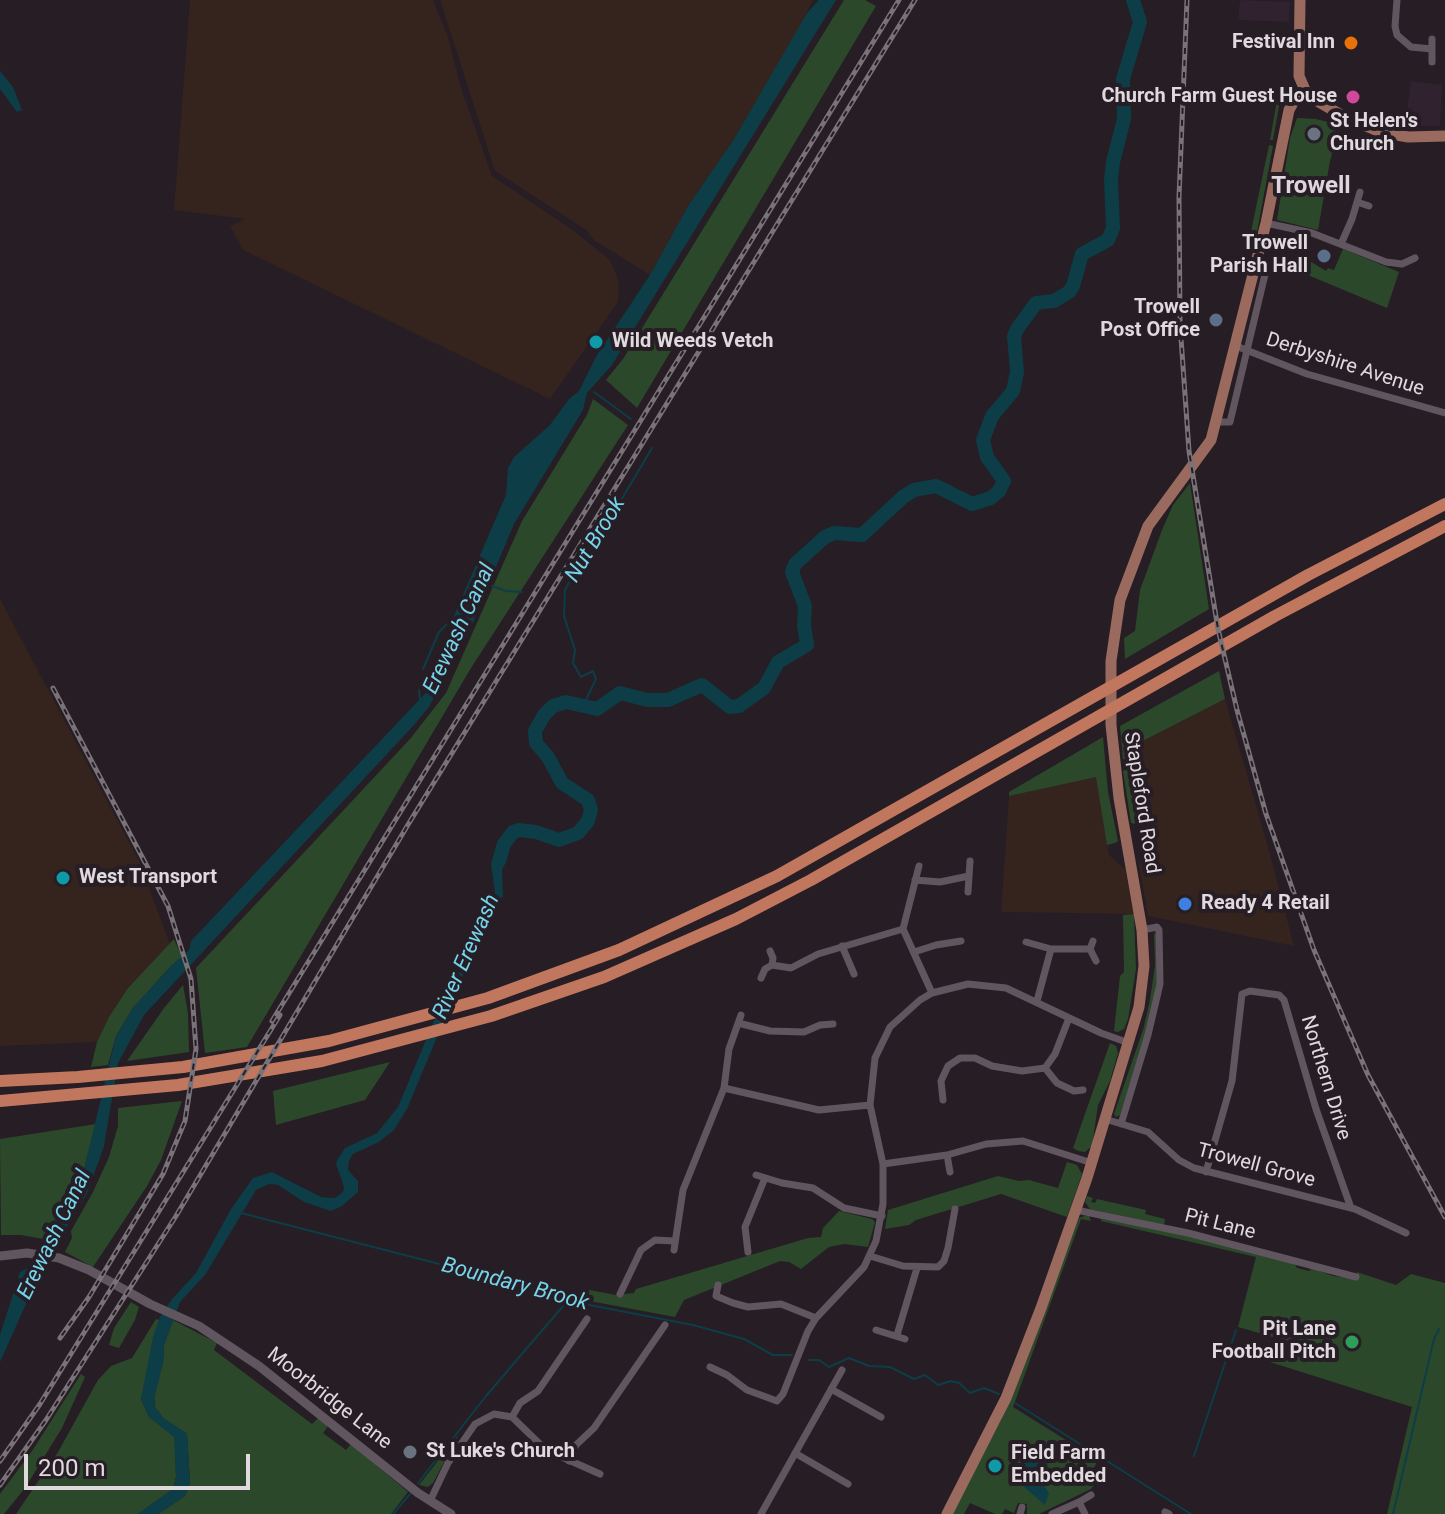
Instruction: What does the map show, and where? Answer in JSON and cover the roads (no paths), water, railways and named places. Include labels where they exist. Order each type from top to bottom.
[{"type":"highway","points":[[0,1081],[183,1067],[308,1046],[488,998],[619,950],[752,889],[1308,575],[1445,504]]},
{"type":"highway","points":[[0,1101],[178,1085],[303,1065],[491,1016],[615,972],[759,908],[1275,616],[1445,526]]},
{"type":"main road","points":[[1300,0],[1299,76],[1305,90],[1329,109],[1380,132],[1408,137],[1445,136]]},
{"type":"main road","name":"Stapleford Road","points":[[947,1514],[1006,1398],[1076,1210],[1129,1043],[1142,987],[1142,930],[1119,798],[1111,725],[1111,661],[1120,600],[1148,526],[1204,453],[1217,422],[1242,348],[1289,110],[1305,90]]},
{"type":"street","points":[[1397,0],[1397,35],[1411,47],[1432,49]]},
{"type":"street","points":[[1432,39],[1432,62]]},
{"type":"street","points":[[1341,244],[1360,192]]},
{"type":"street","points":[[1357,202],[1369,206]]},
{"type":"street","points":[[1266,223],[1312,233],[1386,262],[1402,264],[1415,258]]},
{"type":"street","name":"Derbyshire Avenue","points":[[1242,348],[1307,374],[1445,413]]},
{"type":"street","name":"Stapleford Road","points":[[1217,422],[1230,422],[1242,348]]},
{"type":"street","points":[[968,892],[970,861]]},
{"type":"street","points":[[919,866],[903,929],[932,993]]},
{"type":"street","points":[[915,880],[940,882],[969,876]]},
{"type":"street","name":"Stapleford Road","points":[[1121,1124],[1160,984],[1159,930],[1157,927],[1142,930]]},
{"type":"street","points":[[761,978],[765,969],[772,965],[791,968],[842,946],[903,929]]},
{"type":"street","points":[[914,952],[945,942],[961,941]]},
{"type":"street","points":[[1026,942],[1051,949],[1092,945],[1096,961]]},
{"type":"street","points":[[842,946],[854,974]]},
{"type":"street","points":[[1037,1001],[1051,949]]},
{"type":"street","points":[[770,951],[772,965]]},
{"type":"street","points":[[710,1367],[776,1405],[816,1318],[858,1277],[870,1256],[882,1216],[883,1164],[870,1105],[871,1075],[880,1043],[903,1014],[932,993],[968,984],[983,984],[1006,988],[1129,1043]]},
{"type":"street","name":"Northern Drive","points":[[1206,1172],[1232,1081],[1243,993],[1279,995],[1284,1000],[1316,1109],[1351,1208]]},
{"type":"street","points":[[943,1100],[941,1081],[944,1072],[956,1059],[975,1058],[1002,1071],[1045,1068],[1055,1054],[1069,1018]]},
{"type":"street","points":[[674,1250],[683,1190],[724,1088],[729,1049],[740,1019],[770,1031],[804,1032],[820,1025],[833,1024]]},
{"type":"street","points":[[804,1032],[808,1041]]},
{"type":"street","points":[[1045,1068],[1052,1079],[1074,1091],[1083,1090]]},
{"type":"street","points":[[724,1088],[819,1110],[870,1105]]},
{"type":"street","points":[[1074,1091],[1075,1101]]},
{"type":"street","name":"Trowell Grove","points":[[1105,1119],[1153,1135],[1184,1163],[1206,1172],[1351,1208],[1406,1233]]},
{"type":"street","points":[[883,1164],[947,1155],[986,1144],[1023,1141],[1092,1163]]},
{"type":"street","points":[[947,1155],[950,1172]]},
{"type":"street","points":[[756,1240],[747,1248],[745,1227],[760,1177],[813,1188],[834,1207],[882,1216]]},
{"type":"street","points":[[870,1256],[917,1268],[938,1267],[944,1261],[955,1209]]},
{"type":"street","name":"Pit Lane","points":[[1076,1210],[1188,1233],[1356,1277]]},
{"type":"street","points":[[620,1294],[641,1250],[655,1240],[674,1241]]},
{"type":"street","name":"Moorbridge Lane","points":[[0,1256],[32,1253],[59,1258],[180,1317],[239,1352],[447,1513]]},
{"type":"street","points":[[876,1330],[901,1337],[917,1268]]},
{"type":"street","points":[[716,1296],[718,1285]]},
{"type":"street","points":[[625,1286],[634,1290]]},
{"type":"street","points":[[704,1295],[748,1307],[781,1304],[816,1318]]},
{"type":"street","points":[[512,1417],[520,1403],[538,1391],[587,1319]]},
{"type":"street","points":[[574,1321],[582,1327]]},
{"type":"street","points":[[569,1461],[576,1445],[594,1428],[663,1329],[652,1327]]},
{"type":"street","points":[[720,1371],[726,1361]]},
{"type":"street","points":[[761,1514],[842,1370]]},
{"type":"street","points":[[831,1389],[881,1417]]},
{"type":"street","points":[[430,1501],[448,1463],[475,1424],[494,1414],[512,1417],[546,1450],[596,1469]]},
{"type":"street","points":[[795,1453],[848,1484]]},
{"type":"street","points":[[1052,1514],[1091,1495]]},
{"type":"street","points":[[1079,1502],[1085,1514]]},
{"type":"water","name":"Erewash Canal","points":[[819,0],[836,0],[612,365],[587,393],[583,410],[514,524],[466,639],[459,644],[443,678],[439,676],[455,642],[453,618],[506,495],[508,468],[514,457],[550,425],[569,399],[579,391],[597,355],[650,275],[688,206],[734,139],[807,13]]},
{"type":"water","points":[[0,71],[13,87],[22,110],[17,112],[0,89]]},
{"type":"water","name":"Erewash Canal","points":[[437,681],[441,683],[429,707],[414,725],[144,1015],[118,1063],[104,1146],[87,1194],[44,1264],[0,1362],[0,1335],[20,1272],[32,1266],[43,1239],[84,1169],[116,1036],[133,1008],[189,950],[191,941]]},
{"type":"water","points":[[500,840],[509,844],[502,871],[503,896],[480,934],[407,1109],[394,1130],[379,1142],[353,1154],[349,1161],[348,1170],[358,1181],[358,1192],[331,1211],[304,1202],[278,1185],[269,1184],[256,1190],[205,1275],[180,1302],[164,1345],[154,1400],[163,1418],[187,1434],[190,1483],[185,1496],[158,1514],[138,1514],[173,1489],[176,1477],[174,1437],[149,1417],[141,1399],[160,1317],[196,1273],[231,1209],[253,1178],[272,1172],[321,1197],[335,1198],[343,1192],[337,1160],[345,1148],[377,1133],[398,1107],[470,934],[495,893],[491,864]]},
{"type":"water","points":[[1038,1441],[1054,1452],[1046,1468],[1045,1487],[1049,1493],[1045,1505],[1015,1479],[1028,1449]]},
{"type":"waterway","name":"River Erewash","points":[[499,861],[504,844],[513,832],[536,832],[559,840],[578,833],[588,821],[591,810],[588,800],[562,783],[548,757],[536,743],[535,731],[553,706],[566,702],[597,709],[620,693],[647,700],[668,700],[702,685],[730,707],[739,706],[764,688],[778,662],[807,645],[805,606],[792,572],[795,564],[825,537],[834,533],[862,535],[914,490],[936,486],[972,504],[991,498],[999,491],[1004,481],[987,457],[983,440],[992,416],[1013,391],[1017,372],[1014,336],[1017,329],[1036,303],[1054,301],[1069,292],[1082,254],[1108,240],[1113,228],[1111,180],[1124,119],[1123,79],[1140,22],[1133,0]]},
{"type":"waterway","name":"Nut Brook","points":[[594,392],[631,419]]},
{"type":"waterway","name":"Nut Brook","points":[[583,706],[596,679],[593,671],[581,677],[573,663],[575,650],[564,616],[565,590],[652,448]]},
{"type":"waterway","name":"Erewash Canal","points":[[492,586],[522,592]]},
{"type":"waterway","name":"Erewash Canal","points":[[423,669],[439,632],[453,618]]},
{"type":"waterway","name":"Erewash Canal","points":[[419,690],[420,701]]},
{"type":"waterway","name":"Boundary Brook","points":[[241,1213],[525,1286],[579,1303],[693,1325],[744,1339],[773,1355],[792,1355]]},
{"type":"waterway","points":[[418,1483],[486,1396],[569,1299]]},
{"type":"waterway","points":[[1393,1514],[1434,1339],[1439,1329]]},
{"type":"waterway","points":[[1194,1456],[1236,1330]]},
{"type":"waterway","name":"Boundary Brook","points":[[809,1360],[819,1360],[829,1367],[849,1358],[869,1366],[890,1367],[914,1379],[925,1375],[938,1385],[951,1381],[959,1383],[970,1393],[984,1388],[999,1394]]},
{"type":"waterway","name":"Boundary Brook","points":[[1015,1403],[1191,1514]]},
{"type":"waterway","points":[[393,1514],[410,1494]]},
{"type":"railway","points":[[272,1021],[899,0]]},
{"type":"railway","points":[[0,1485],[46,1420],[176,1216],[409,823],[915,0]]},
{"type":"railway","points":[[1187,0],[1179,197],[1180,324],[1189,451],[1218,629],[1266,814],[1314,950],[1368,1075],[1445,1217]]},
{"type":"railway","points":[[53,688],[168,906],[191,979],[196,1049],[185,1121],[163,1174],[89,1297],[60,1338]]},
{"type":"railway","points":[[0,1461],[40,1404],[280,1015]]},
{"type":"place","name":"Festival Inn","points":[[1351,43]]},
{"type":"place","name":"Church Farm Guest House","points":[[1353,97]]},
{"type":"place","name":"St Helen's Church","points":[[1314,134]]},
{"type":"place","name":"Trowell Parish Hall","points":[[1324,256]]},
{"type":"place","name":"Trowell Post Office","points":[[1216,320]]},
{"type":"place","name":"Wild Weeds Vetch","points":[[596,342]]},
{"type":"place","name":"West Transport","points":[[63,878]]},
{"type":"place","name":"Ready 4 Retail","points":[[1185,904]]},
{"type":"place","name":"Pit Lane Football Pitch","points":[[1352,1342]]},
{"type":"place","name":"St Luke's Church","points":[[410,1452]]},
{"type":"place","name":"Field Farm Embedded","points":[[995,1466]]},
{"type":"district","name":"Trowell","points":[[1311,187]]}]
